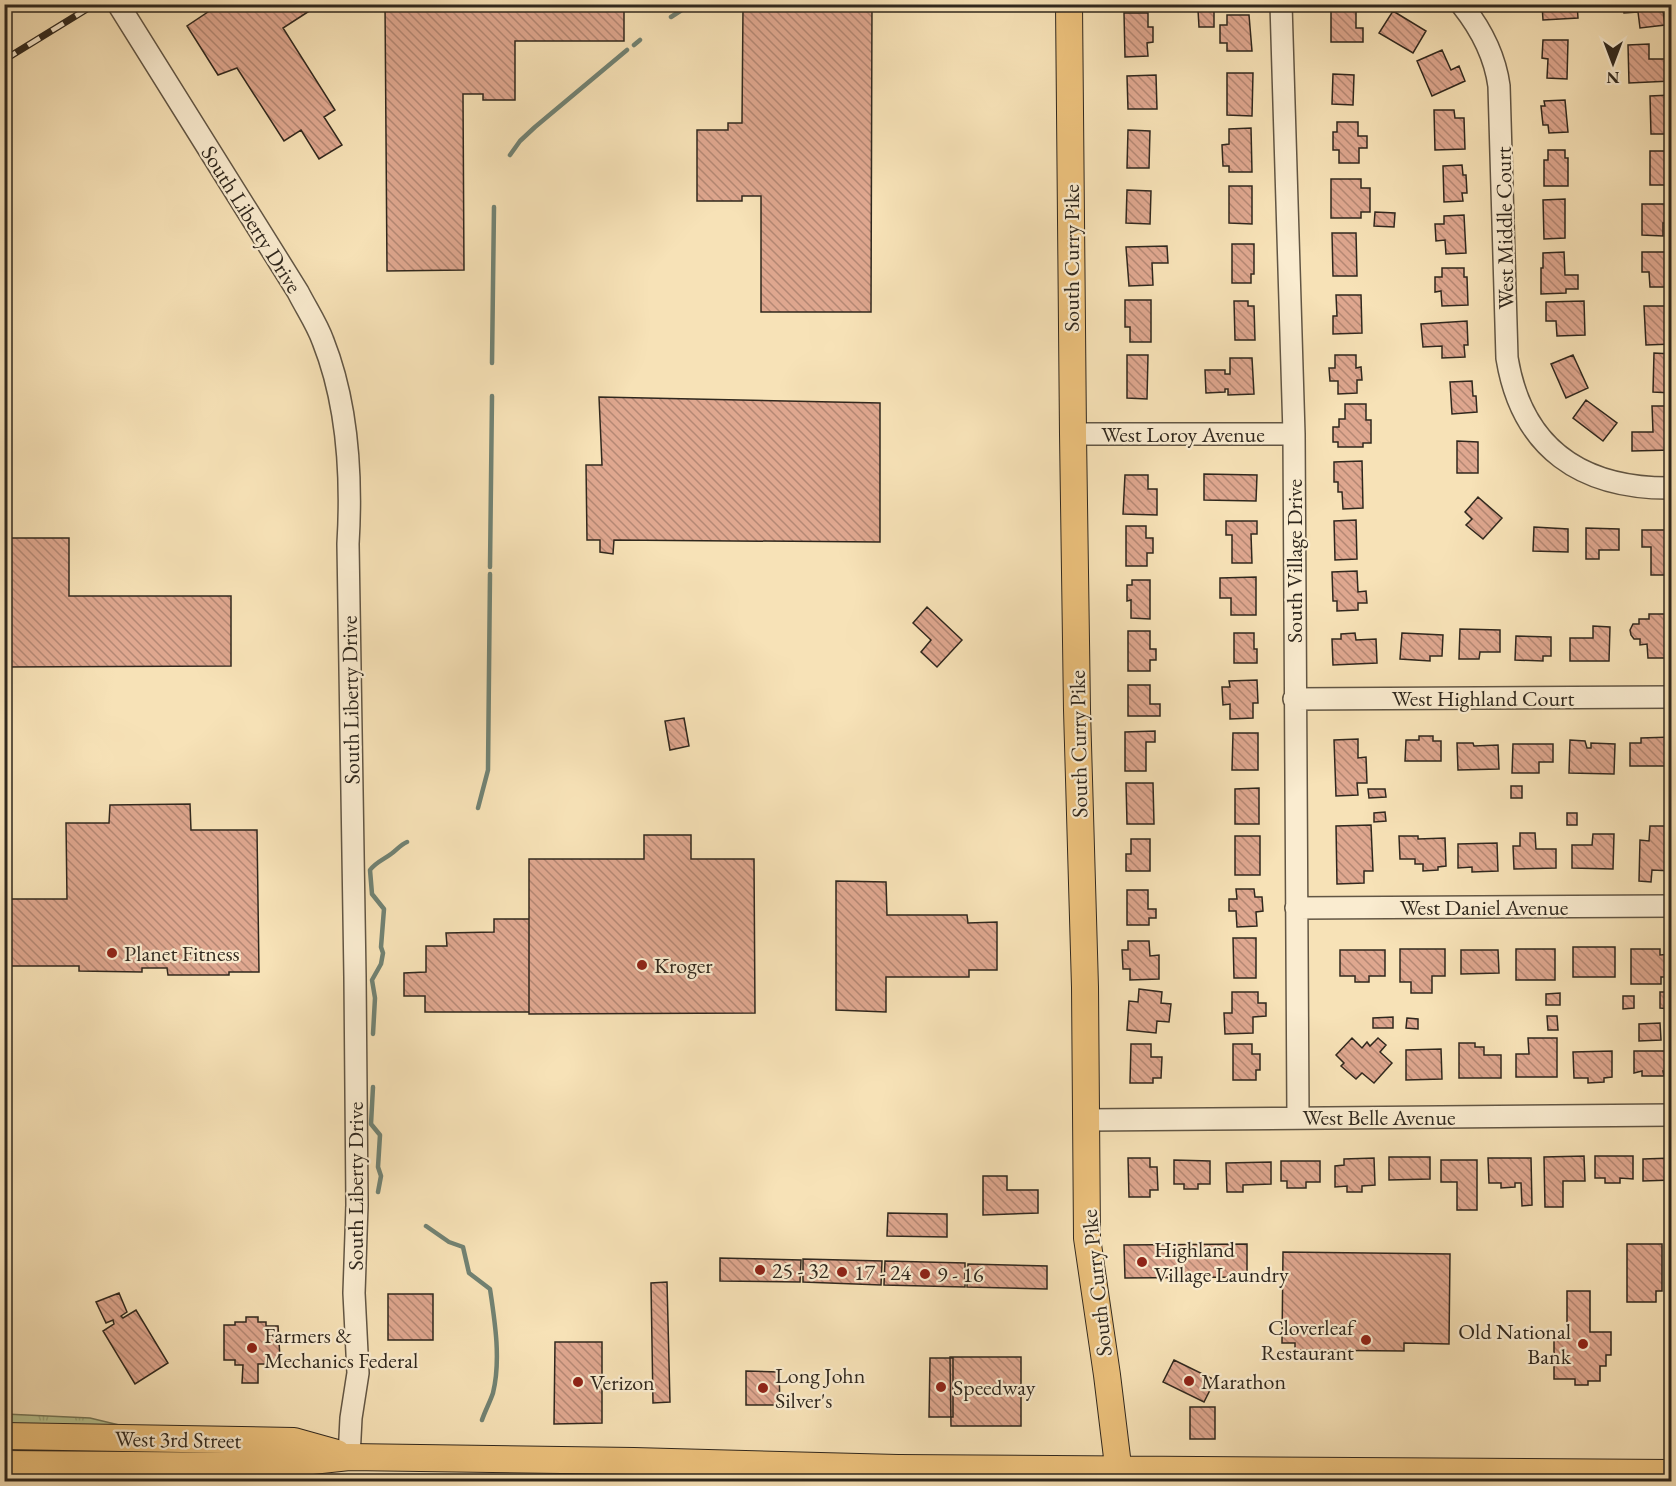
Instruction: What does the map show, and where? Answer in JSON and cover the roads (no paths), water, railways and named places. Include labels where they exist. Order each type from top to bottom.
[{"type":"main road","name":"South Curry Pike","points":[[1069,4],[1072,434],[1087,1120],[1087,1238],[1119,1475]]},
{"type":"main road","name":"West 3rd Street","points":[[4,1436],[294,1441],[349,1457]]},
{"type":"main road","name":"West 3rd Street","points":[[4,1464],[266,1466],[349,1457],[634,1461],[1119,1475],[1671,1473]]},
{"type":"street","name":"South Liberty Drive","points":[[118,4],[298,292],[323,340],[336,381],[346,438],[350,515],[348,544],[357,1204],[354,1293],[358,1374],[351,1418],[349,1457]]},
{"type":"street","name":"South Village Drive","points":[[1281,4],[1294,434],[1298,1118]]},
{"type":"street","name":"West Middle Court","points":[[1462,5],[1486,43],[1497,71],[1507,358],[1511,380],[1521,408],[1549,451],[1584,472],[1612,483],[1647,488],[1671,488]]},
{"type":"street","name":"West Loroy Avenue","points":[[1072,434],[1294,434]]},
{"type":"street","name":"West Highland Court","points":[[1294,699],[1671,697]]},
{"type":"street","name":"West Daniel Avenue","points":[[1296,908],[1671,906]]},
{"type":"street","name":"West Belle Avenue","points":[[1087,1120],[1671,1115]]},
{"type":"waterway","points":[[671,17],[691,4]]},
{"type":"waterway","points":[[634,45],[640,40]]},
{"type":"waterway","points":[[510,155],[520,141],[535,127],[627,50]]},
{"type":"waterway","points":[[492,363],[494,207]]},
{"type":"waterway","points":[[490,567],[492,396]]},
{"type":"waterway","points":[[478,808],[488,770],[490,574]]},
{"type":"waterway","points":[[373,1034],[375,998],[372,980],[381,964],[383,953],[381,947],[384,909],[372,894],[370,870],[407,842]]},
{"type":"waterway","points":[[373,1087],[371,1124],[380,1135],[378,1167],[381,1176],[378,1192]]},
{"type":"waterway","points":[[426,1226],[449,1242],[463,1247],[469,1273],[490,1289],[497,1367],[493,1393],[482,1420]]},
{"type":"railway","points":[[4,60],[95,4]]},
{"type":"place","name":"Planet Fitness","points":[[112,953]]},
{"type":"place","name":"Kroger","points":[[642,965]]},
{"type":"place","name":"Highland Village Laundry","points":[[1142,1262]]},
{"type":"place","name":"25 - 32","points":[[760,1270]]},
{"type":"place","name":"17 - 24","points":[[842,1272]]},
{"type":"place","name":"9 - 16","points":[[925,1274]]},
{"type":"place","name":"Cloverleaf Restaurant","points":[[1366,1340]]},
{"type":"place","name":"Old National Bank","points":[[1583,1344]]},
{"type":"place","name":"Farmers & Mechanics Federal","points":[[252,1348]]},
{"type":"place","name":"Marathon","points":[[1189,1381]]},
{"type":"place","name":"Verizon","points":[[578,1382]]},
{"type":"place","name":"Speedway","points":[[941,1387]]},
{"type":"place","name":"Long John Silver's","points":[[763,1388]]}]
